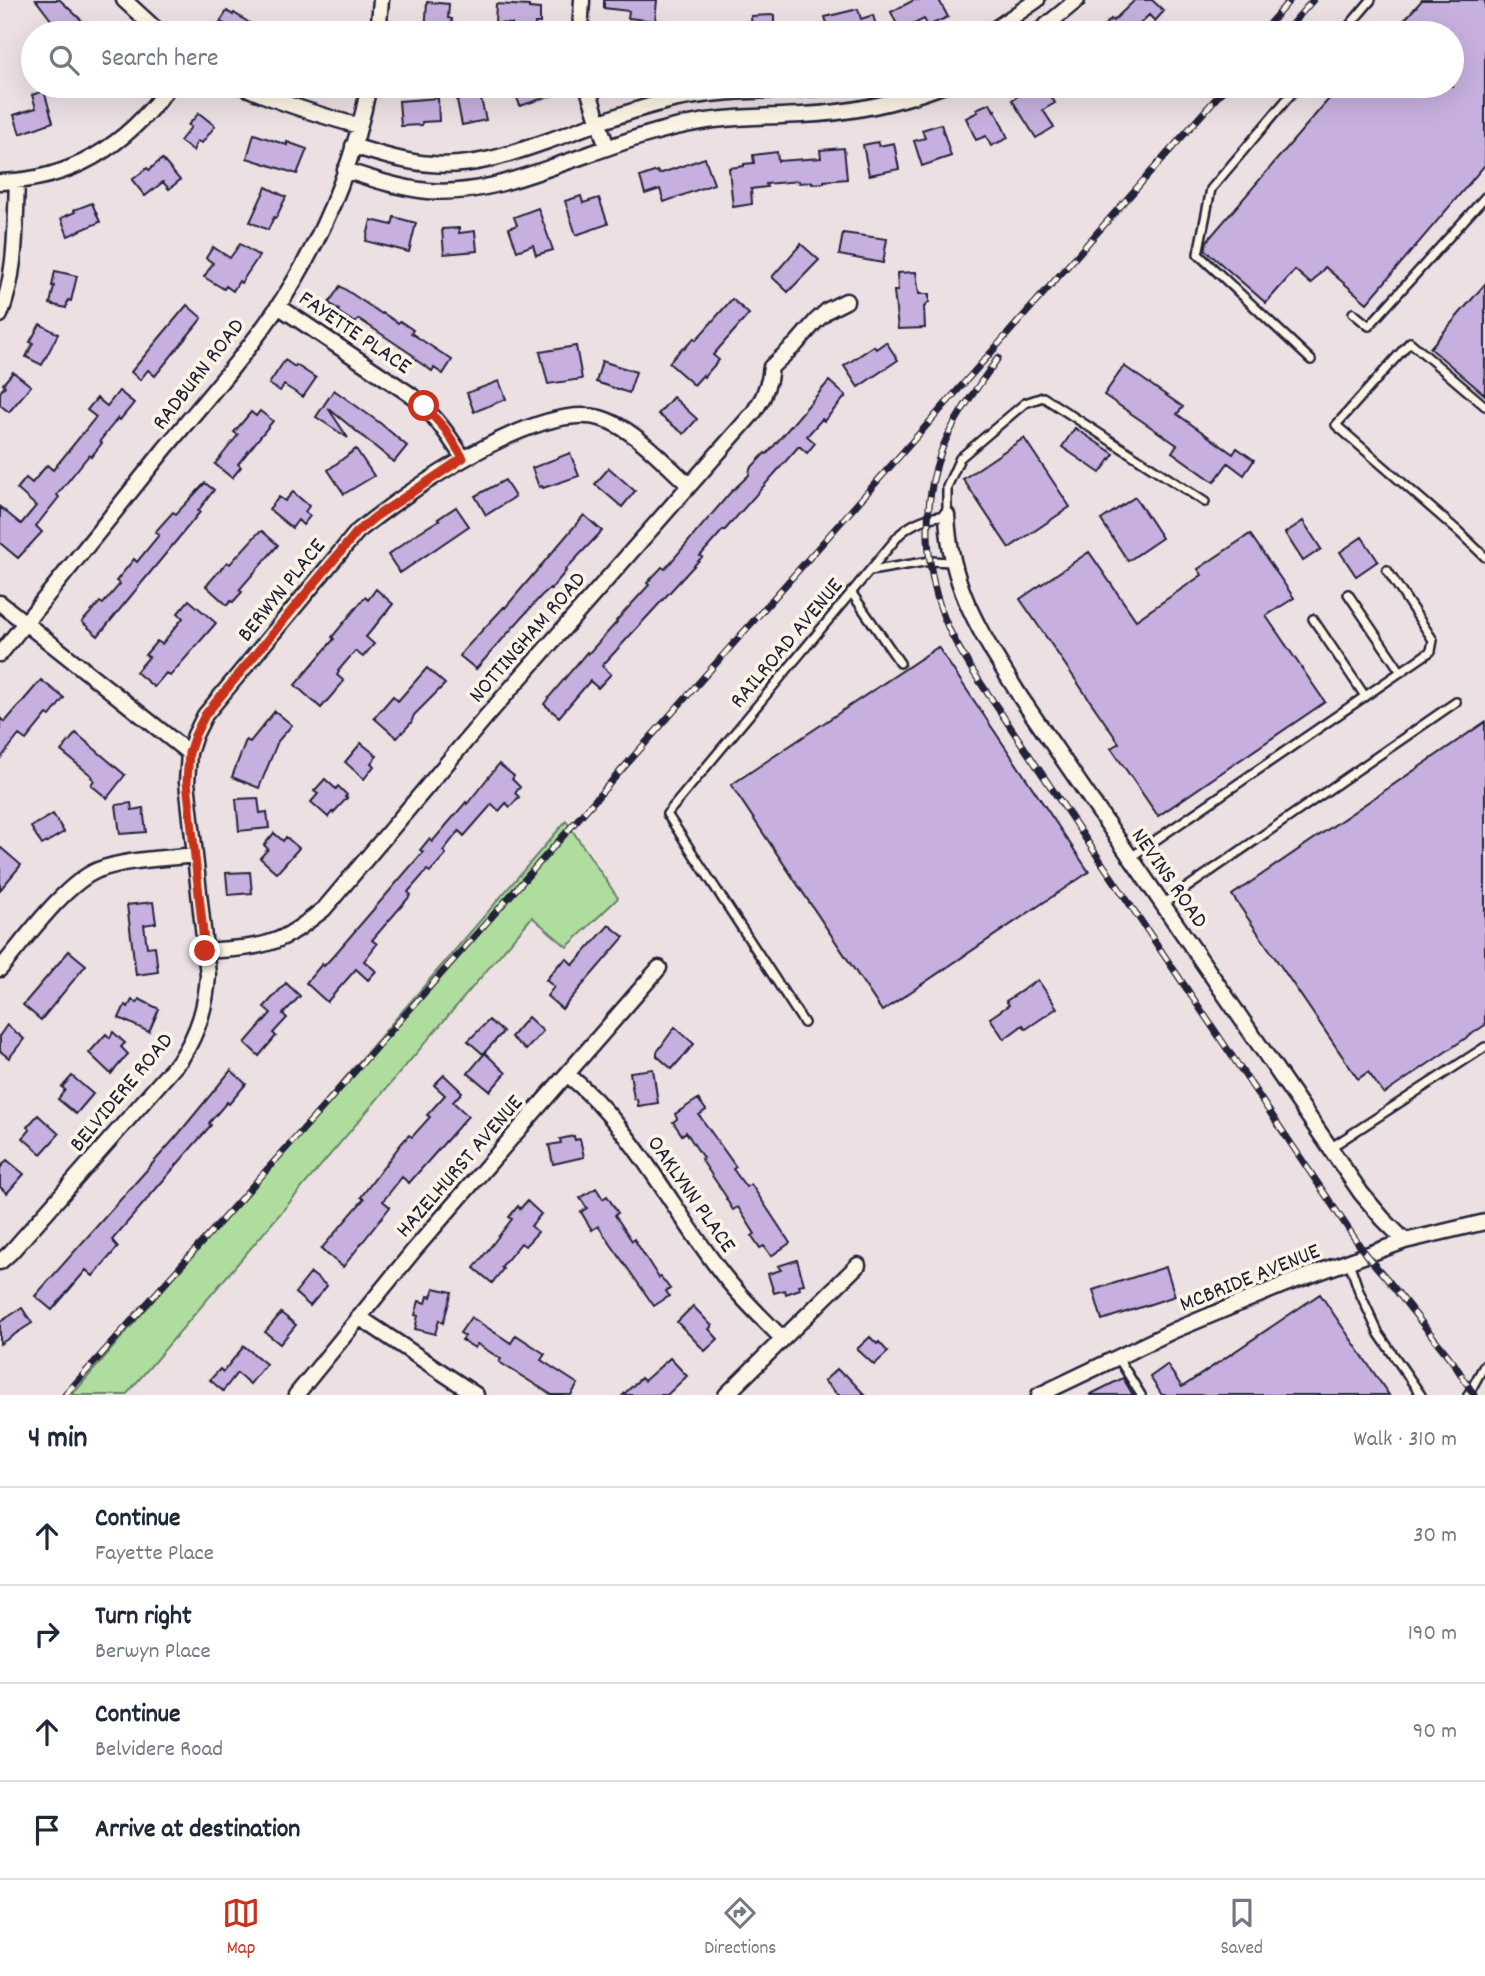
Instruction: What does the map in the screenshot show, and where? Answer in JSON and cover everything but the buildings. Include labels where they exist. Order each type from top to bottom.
[{"type":"street","points":[[124,0],[147,21]]},
{"type":"street","points":[[379,21],[381,0]]},
{"type":"street","points":[[581,21],[582,0]]},
{"type":"street","points":[[1006,21],[1037,0]]},
{"type":"street","points":[[1052,21],[1077,0]]},
{"type":"street","points":[[0,182],[49,176],[81,165],[120,139],[139,123],[161,98]]},
{"type":"street","points":[[269,98],[359,126]]},
{"type":"street","name":"RADBURN ROAD","points":[[0,654],[278,306],[309,254],[335,198],[366,98]]},
{"type":"street","points":[[591,98],[607,148]]},
{"type":"street","points":[[353,146],[407,161],[432,164],[472,163],[512,153],[646,107],[687,98]]},
{"type":"street","points":[[345,170],[402,187],[430,191],[475,189],[509,182],[654,132],[692,123],[849,111],[906,98]]},
{"type":"street","points":[[0,315],[12,273],[17,181]]},
{"type":"street","name":"NOTTINGHAM ROAD","points":[[205,951],[240,948],[277,940],[324,909],[485,718],[754,412],[763,397],[771,367],[828,310],[846,302]]},
{"type":"street","name":"FAYETTE PLACE","points":[[278,306],[411,395],[445,429],[463,458]]},
{"type":"street","name":"BERWYN PLACE","points":[[189,753],[205,715],[349,540],[375,517],[463,458],[497,441],[549,422],[581,415],[598,417],[625,430],[689,485]]},
{"type":"street","name":"NEVINS ROAD","points":[[947,515],[952,562],[965,601],[998,660],[1330,1148],[1372,1207],[1405,1241]]},
{"type":"street","points":[[0,603],[189,753]]},
{"type":"street","name":"BELVIDERE ROAD","points":[[0,1262],[181,1059],[201,1021],[208,975],[187,782],[189,753]]},
{"type":"street","points":[[0,969],[65,893],[80,880],[113,865],[194,855]]},
{"type":"street","name":"HAZELHURST AVENUE","points":[[296,1395],[359,1317],[659,968]]},
{"type":"street","name":"OAKLYNN PLACE","points":[[567,1074],[601,1106],[625,1135],[724,1276],[748,1305],[783,1339]]},
{"type":"street","name":"MCBRIDE AVENUE","points":[[1039,1395],[1209,1314],[1283,1284],[1405,1241],[1485,1222]]},
{"type":"street","points":[[726,1395],[858,1265]]},
{"type":"street","points":[[359,1317],[476,1395]]},
{"type":"lane","points":[[1353,21],[1371,0]]},
{"type":"lane","points":[[1288,98],[1211,189],[1198,254],[1311,359]]},
{"type":"lane","points":[[1353,313],[1369,327],[1485,197]]},
{"type":"lane","points":[[1485,406],[1410,342],[1336,425],[1485,557]]},
{"type":"lane","points":[[947,515],[947,487],[960,458],[1025,403],[1043,397],[1205,502]]},
{"type":"lane","name":"RAILROAD AVENUE","points":[[804,1023],[667,814],[900,534],[909,526],[929,517],[947,515]]},
{"type":"lane","points":[[869,571],[930,561],[952,562]]},
{"type":"lane","points":[[1130,857],[1431,651],[1433,640],[1387,570]]},
{"type":"lane","points":[[851,592],[900,663]]},
{"type":"lane","points":[[1348,594],[1401,672]]},
{"type":"lane","points":[[1313,619],[1365,696]]},
{"type":"lane","points":[[1163,904],[1456,702]]},
{"type":"lane","points":[[1330,1148],[1485,1047]]},
{"type":"lane","points":[[1349,1261],[1359,1291],[1379,1334],[1421,1395]]},
{"type":"lane","points":[[1118,1357],[1141,1395]]},
{"type":"lane","points":[[1468,1395],[1485,1364]]},
{"type":"green space","points":[[566,821],[618,898],[567,947],[532,917],[126,1395],[72,1395]]},
{"type":"railway","points":[[1272,21],[1290,0]]},
{"type":"railway","points":[[1295,21],[1313,0]]},
{"type":"railway","points":[[65,1395],[1216,98]]},
{"type":"railway","points":[[998,358],[953,425],[935,471],[928,516],[928,539],[934,584],[948,627],[974,673],[1366,1255],[1453,1362],[1474,1395]]},
{"type":"route","points":[[205,951],[187,782],[189,753],[195,735],[205,715],[357,532],[463,458],[445,429],[424,406]]}]
